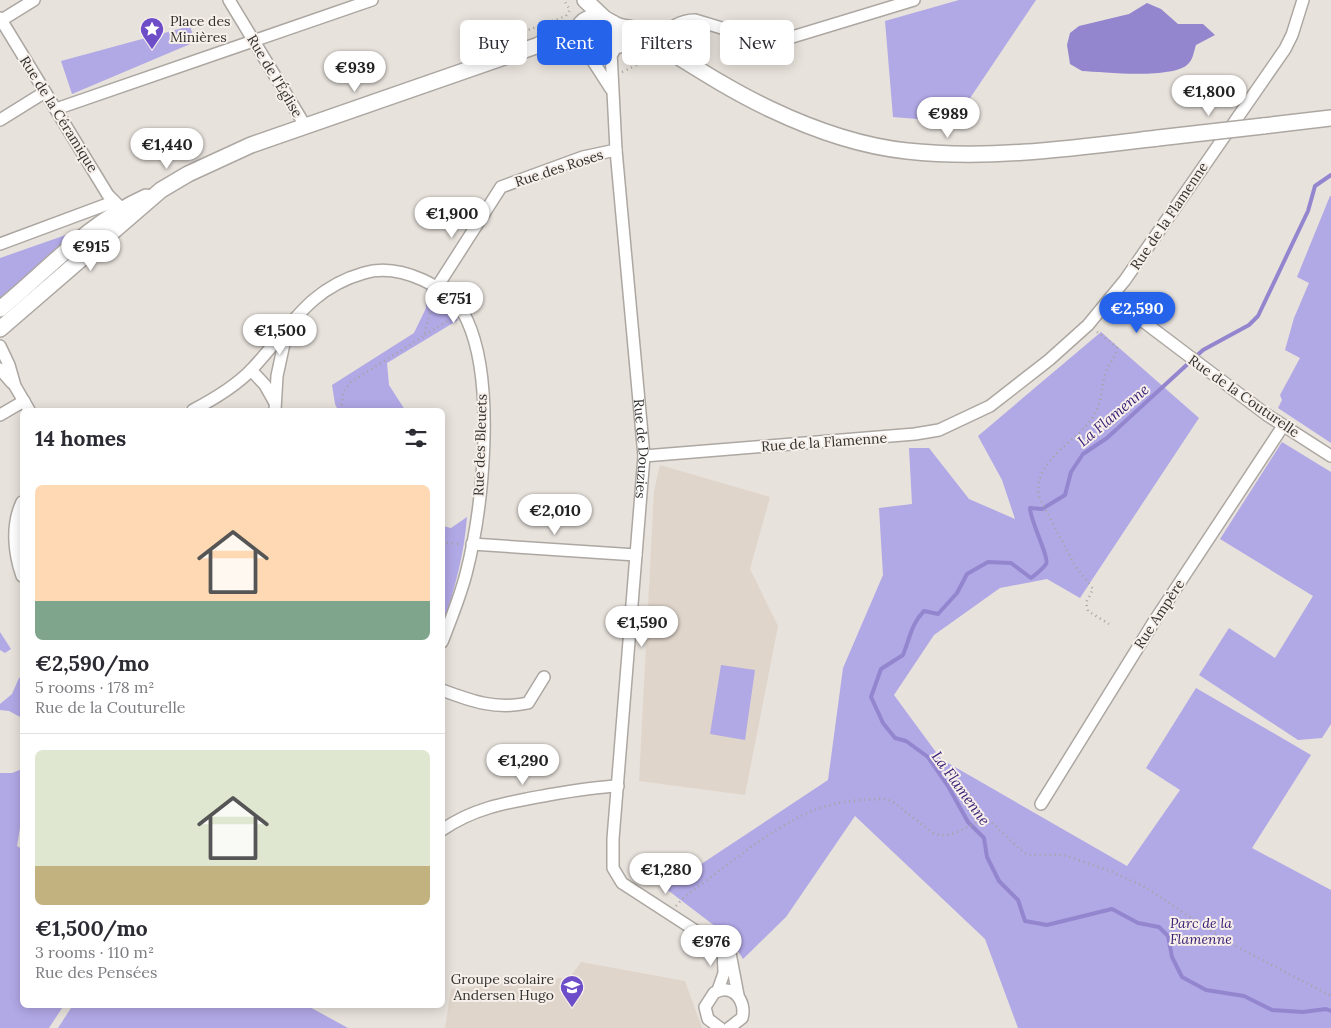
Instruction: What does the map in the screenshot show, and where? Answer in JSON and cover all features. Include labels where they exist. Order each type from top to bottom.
[{"type":"main road","points":[[577,0],[580,20]]},
{"type":"main road","points":[[585,0],[608,20]]},
{"type":"main road","points":[[588,20],[593,17],[608,20]]},
{"type":"main road","points":[[612,27],[618,38],[613,49]]},
{"type":"main road","points":[[527,49],[536,46]]},
{"type":"main road","points":[[613,49],[622,46]]},
{"type":"main road","points":[[0,341],[0,329],[161,190],[188,174],[251,145],[479,65]]},
{"type":"main road","points":[[692,65],[723,85],[770,109],[842,136],[905,151],[956,154],[1027,152],[1331,118]]},
{"type":"main road","points":[[0,309],[117,205],[161,190]]},
{"type":"street","points":[[1,20],[34,0]]},
{"type":"street","name":"Rue de l'Église","points":[[229,0],[306,126]]},
{"type":"street","points":[[56,109],[372,0]]},
{"type":"street","points":[[710,24],[765,41],[779,41],[894,2],[914,0]]},
{"type":"street","name":"Rue de la Flamenne","points":[[644,456],[878,438],[939,430],[990,406],[1049,360],[1088,325],[1111,297],[1154,239],[1285,49],[1292,35],[1303,0]]},
{"type":"street","name":"Rue de la Céramique","points":[[1,20],[117,205]]},
{"type":"street","name":"Rue de Douzies","points":[[613,49],[610,73],[611,89],[644,456],[613,839],[613,868],[617,877],[670,914],[724,947]]},
{"type":"street","name":"Rue de Douzies","points":[[594,65],[611,89]]},
{"type":"street","points":[[0,120],[45,92]]},
{"type":"street","name":"Rue des Roses","points":[[437,287],[501,187],[584,157],[616,150]]},
{"type":"street","points":[[0,244],[117,205]]},
{"type":"street","name":"Rue des Bleuets","points":[[196,408],[221,394],[251,370],[288,323],[320,294],[365,272],[391,270],[416,277],[437,287],[467,319],[477,348],[482,386],[483,448],[472,544],[458,600],[445,634]]},
{"type":"street","name":"Rue de la Couturelle","points":[[1111,297],[1204,369],[1283,426],[1331,456]]},
{"type":"street","points":[[274,405],[277,376],[288,323]]},
{"type":"street","points":[[0,346],[4,352],[15,386],[26,406]]},
{"type":"street","points":[[260,359],[269,365],[277,376]]},
{"type":"street","points":[[0,369],[15,386]]},
{"type":"street","points":[[251,370],[265,385],[274,405]]},
{"type":"street","points":[[0,415],[20,408]]},
{"type":"street","name":"Rue Ampère","points":[[1040,804],[1154,620],[1283,426]]},
{"type":"street","points":[[20,509],[14,531],[20,568]]},
{"type":"street","points":[[472,544],[636,555]]},
{"type":"street","points":[[445,691],[474,702],[510,707],[528,703],[544,677]]},
{"type":"street","points":[[445,828],[459,818],[502,803],[598,787],[618,786]]},
{"type":"street","points":[[720,1028],[708,1019],[705,1007],[710,996],[718,990],[724,973],[724,947]]},
{"type":"street","points":[[724,947],[730,953],[738,995],[749,1028]]},
{"type":"street","points":[[718,990],[727,990],[738,995]]},
{"type":"street","points":[[729,1028],[739,1022],[744,1012]]},
{"type":"path","points":[[527,30],[566,16],[570,10],[564,0]]},
{"type":"path","points":[[610,73],[625,71],[634,64],[644,62],[659,62],[668,66]]},
{"type":"path","points":[[424,336],[437,287]]},
{"type":"path","points":[[341,408],[343,392],[351,382],[462,312]]},
{"type":"path","points":[[1088,325],[1117,347],[1117,355],[1105,373],[1101,396],[1094,416],[1042,473],[1037,487],[1040,500],[1075,566],[1093,589],[1086,604],[1088,611],[1109,624]]},
{"type":"path","points":[[445,543],[472,544]]},
{"type":"path","points":[[670,914],[684,896],[764,839],[799,818],[829,805],[884,800],[892,801],[933,833],[940,836],[948,836],[987,818],[1024,853],[1030,855],[1064,854],[1110,871],[1145,887],[1228,942],[1331,996]]},
{"type":"shaded area","points":[[1147,3],[1161,9],[1178,24],[1203,24],[1215,35],[1196,45],[1189,63],[1169,72],[1138,74],[1082,71],[1070,64],[1067,45],[1070,33],[1079,26],[1129,14]]},
{"type":"shaded area","points":[[660,465],[770,497],[750,569],[778,626],[745,795],[639,781],[654,491]]},
{"type":"shaded area","name":"Groupe scolaire Andersen Hugo","points":[[581,962],[685,981],[702,1028],[445,1028],[451,989],[570,977]]},
{"type":"green space","points":[[959,0],[1036,0],[954,122],[893,117],[885,21]]},
{"type":"green space","points":[[190,26],[195,42],[72,94],[61,61]]},
{"type":"green space","points":[[1330,196],[1331,443],[1278,408],[1282,400],[1280,395],[1300,358],[1285,350],[1294,318],[1309,283],[1297,277]]},
{"type":"green space","points":[[80,230],[7,294],[0,298],[0,258]]},
{"type":"green space","points":[[426,290],[450,309],[458,320],[387,363],[389,385],[404,408],[337,408],[332,385],[414,333],[426,308]]},
{"type":"green space","name":"Parc de la Flamenne","points":[[1101,332],[1199,418],[1080,598],[1047,579],[1000,588],[934,635],[894,695],[941,759],[1127,866],[1180,790],[1146,768],[1196,688],[1311,755],[1252,848],[1331,890],[1331,1028],[1018,1028],[985,939],[855,816],[786,917],[743,959],[728,936],[665,888],[828,780],[843,668],[883,575],[879,508],[912,504],[909,448],[929,448],[969,499],[1015,519],[1002,480],[978,436]]},
{"type":"green space","points":[[1282,442],[1331,472],[1331,724],[1322,738],[1298,740],[1199,675],[1229,628],[1275,658],[1313,596],[1220,539]]},
{"type":"green space","points":[[467,517],[464,545],[445,617],[445,526],[451,528]]},
{"type":"green space","points":[[0,632],[11,649],[5,653],[0,650]]},
{"type":"green space","points":[[721,665],[755,670],[745,740],[710,734]]},
{"type":"green space","points":[[19,678],[20,717],[9,711],[0,710],[0,704],[12,694]]},
{"type":"green space","points":[[20,770],[20,828],[17,846],[20,848],[20,1008],[62,1008],[49,1028],[0,1028],[0,773],[12,773]]},
{"type":"green space","points":[[71,1008],[311,1008],[348,1028],[58,1028]]},
{"type":"waterway","name":"La Flamenne","points":[[1331,175],[1315,186],[1308,211],[1258,316],[1249,325],[1203,350],[1107,438],[1083,454],[1071,472],[1065,495],[1042,509],[1030,508],[1043,547],[1046,561],[1043,568],[1031,578],[1011,563],[988,562],[967,574],[957,593],[938,614],[924,611],[920,616],[913,626],[903,655],[881,669],[871,697],[883,723],[895,738],[906,741],[928,757],[948,786],[968,822],[984,838],[987,857],[999,881],[1018,900],[1025,921],[1047,925],[1112,909],[1138,923],[1159,927],[1168,936],[1172,957],[1182,977],[1206,990],[1244,996],[1272,1010],[1303,1012],[1326,1009],[1331,1011]]},
{"type":"place","name":"Place des Minières","points":[[152,50]]},
{"type":"place","name":"Groupe scolaire Andersen Hugo","points":[[572,1008]]}]
